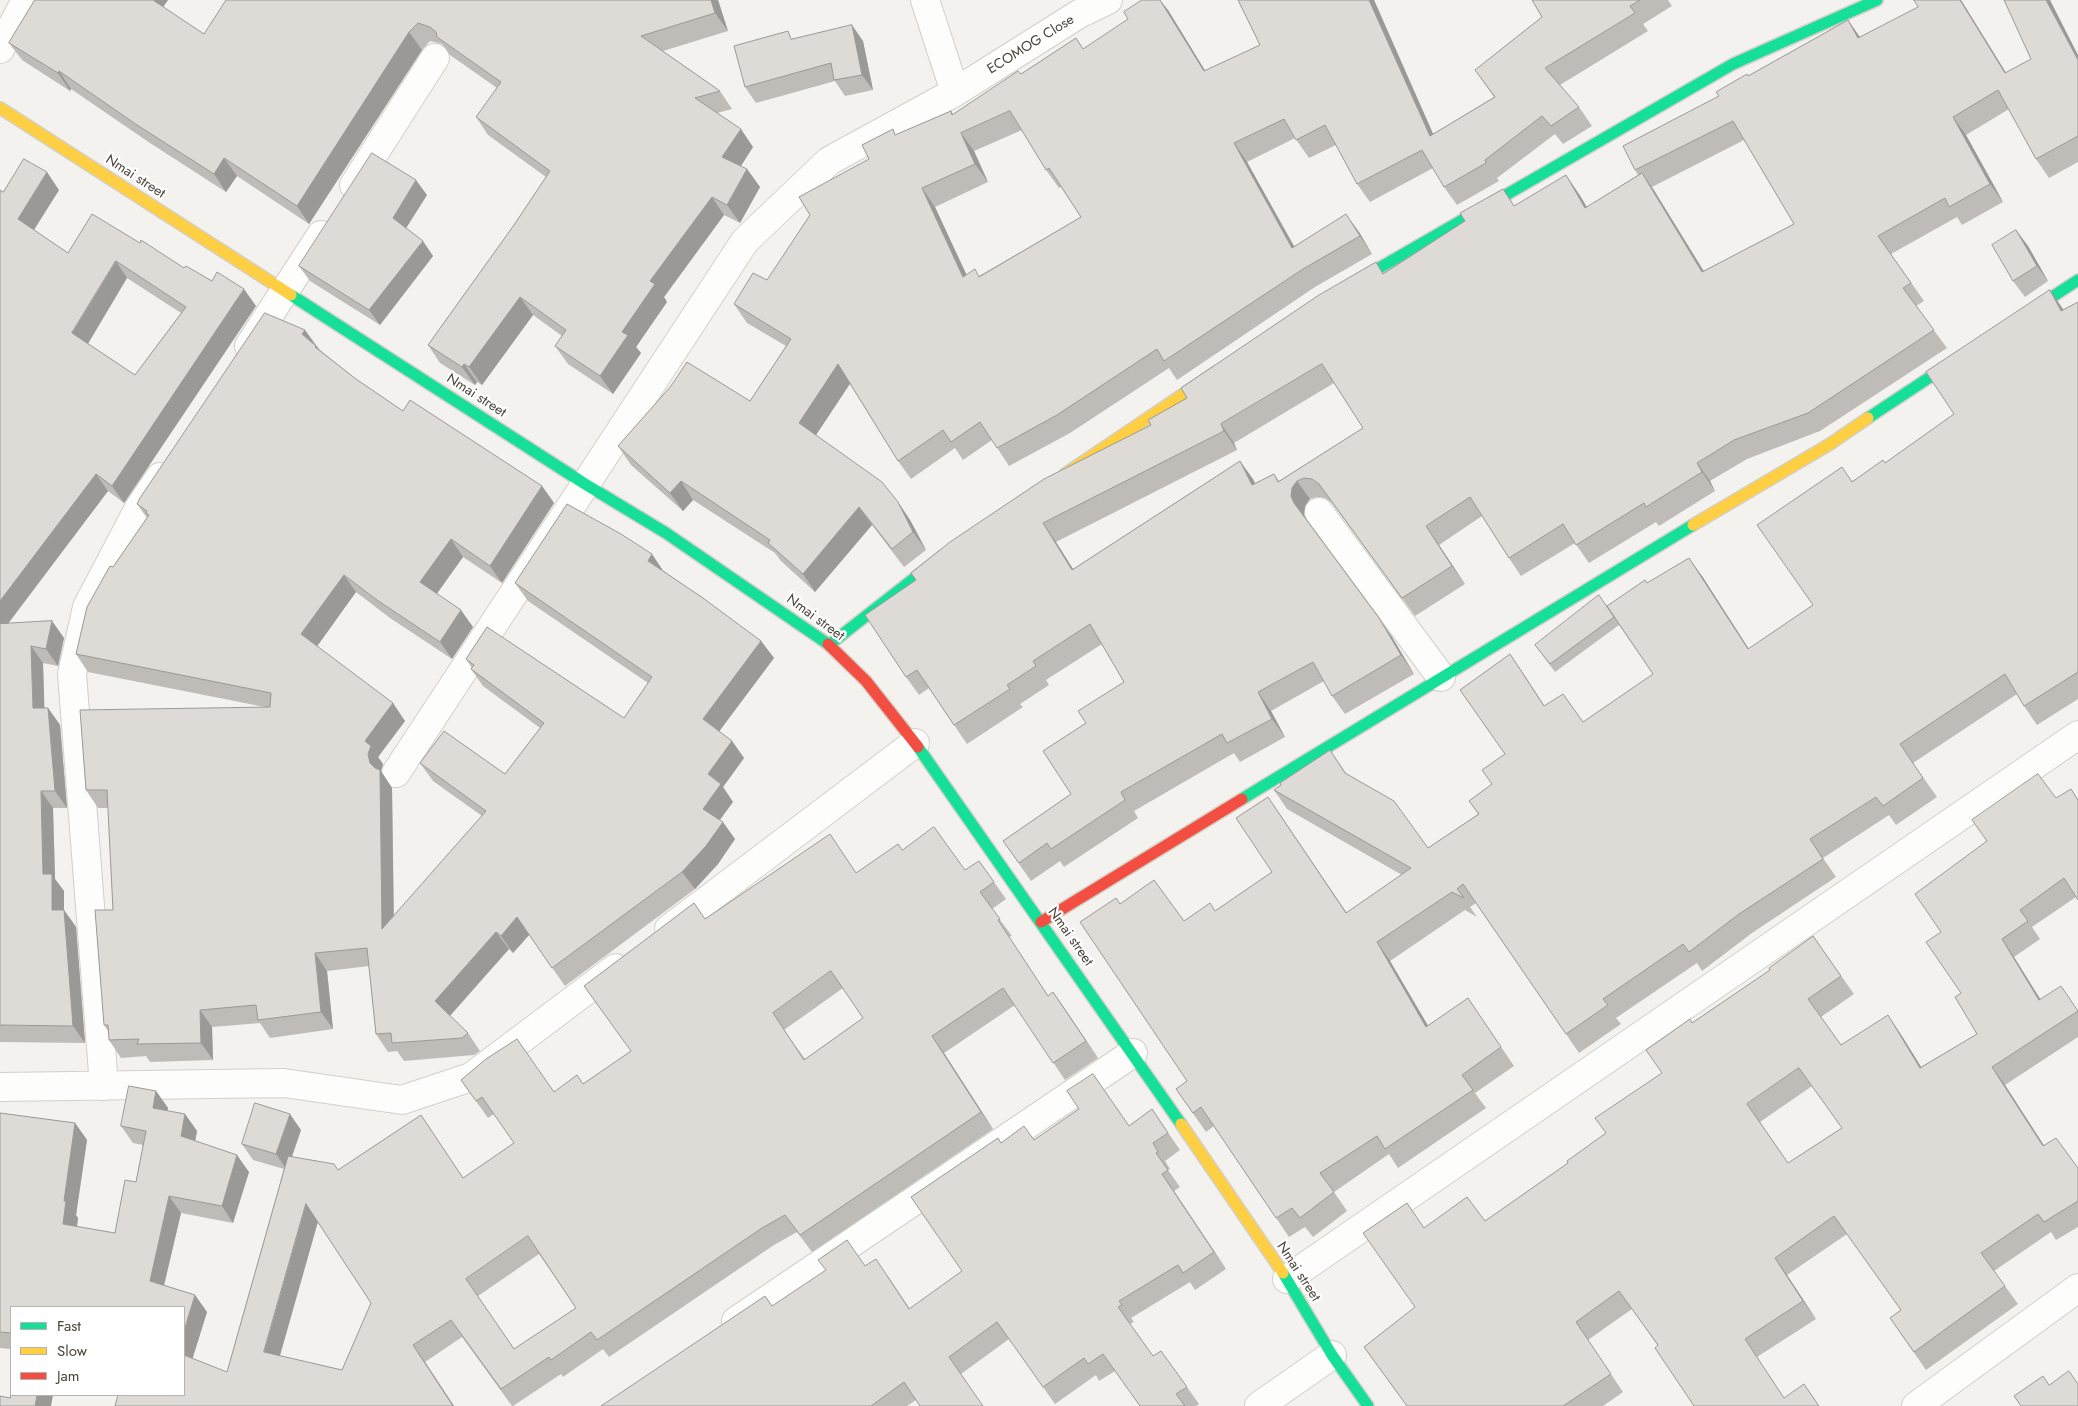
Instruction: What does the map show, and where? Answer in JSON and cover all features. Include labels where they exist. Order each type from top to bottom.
[{"type":"street","points":[[0,49],[26,0]]},
{"type":"street","points":[[925,0],[956,92]]},
{"type":"street","name":"ECOMOG Close","points":[[396,772],[745,241],[829,161],[956,92],[1079,14],[1108,0]]},
{"type":"street","points":[[1341,290],[1733,64],[1877,0]]},
{"type":"street","points":[[237,363],[435,58]]},
{"type":"street","name":"Nmai street","points":[[0,108],[585,484],[666,533],[829,645],[866,681],[914,743],[1041,922],[1133,1053],[1286,1279],[1332,1355],[1368,1406]]},
{"type":"street","points":[[2012,323],[2078,280]]},
{"type":"street","points":[[1041,922],[1441,677],[1830,444],[1970,350]]},
{"type":"street","points":[[1053,482],[1225,366]]},
{"type":"street","points":[[104,1086],[72,674],[87,607],[139,508],[172,460]]},
{"type":"street","points":[[1319,512],[1441,677]]},
{"type":"street","points":[[829,645],[954,548]]},
{"type":"street","points":[[1286,1279],[2078,735]]},
{"type":"street","points":[[0,1087],[284,1083],[402,1100],[471,1077],[914,743]]},
{"type":"street","points":[[718,1333],[1133,1053]]},
{"type":"street","points":[[1916,1406],[2078,1288]]},
{"type":"street","points":[[1259,1406],[1332,1355]]},
{"type":"building","points":[[35,0],[153,0],[204,34],[226,0],[711,0],[715,13],[641,36],[720,91],[695,98],[741,129],[722,157],[747,169],[727,205],[712,197],[650,281],[655,284],[622,332],[628,335],[600,376],[555,346],[566,330],[520,297],[469,367],[464,364],[462,367],[428,345],[514,225],[550,171],[476,117],[501,82],[437,37],[436,32],[430,27],[418,23],[409,32],[297,206],[224,158],[214,174],[137,125],[59,71],[58,73],[9,43]]},
{"type":"building","points":[[1142,0],[1160,0],[1204,71],[1260,45],[1238,0],[1369,0],[1430,136],[1495,97],[1475,70],[1542,17],[1532,0],[1640,0],[1630,6],[1635,13],[1545,68],[1579,107],[1551,126],[1542,116],[1485,160],[1486,163],[1444,187],[1422,150],[1357,184],[1325,125],[1296,140],[1284,119],[1234,143],[1292,248],[1346,214],[1360,236],[1303,269],[1164,361],[1157,349],[1057,415],[997,448],[980,422],[951,442],[943,430],[898,461],[838,364],[799,423],[882,482],[898,502],[913,532],[892,549],[859,507],[803,574],[768,543],[770,540],[681,481],[670,493],[618,446],[671,386],[687,362],[750,401],[791,339],[734,304],[753,273],[767,280],[810,215],[799,197],[869,159],[862,145],[893,129],[895,135],[951,111],[952,115],[1018,71],[1021,74],[1076,38],[1083,49],[1128,19],[1124,12]],"holes":[[[1010,111],[1046,170],[1049,168],[1081,217],[979,277],[975,269],[963,277],[922,188],[975,164],[961,133]]]},
{"type":"building","points":[[1914,0],[1960,0],[2005,73],[2031,59],[2004,0],[2046,0],[2078,60],[2078,136],[2036,159],[1998,90],[1953,117],[1990,184],[1949,207],[1945,198],[1878,236],[1911,283],[1903,288],[1934,330],[1808,413],[1734,440],[1697,463],[1702,472],[1646,507],[1644,503],[1576,545],[1563,524],[1509,558],[1470,497],[1426,526],[1452,566],[1402,598],[1319,484],[1312,479],[1304,478],[1297,481],[1292,488],[1291,496],[1294,503],[1379,618],[1401,655],[1332,696],[1313,662],[1258,692],[1272,719],[1227,743],[1222,734],[1121,792],[1125,800],[1051,849],[1047,843],[1019,863],[1003,841],[1071,794],[1043,751],[1086,723],[1078,711],[1124,682],[1090,624],[1033,661],[1036,666],[1007,685],[1010,689],[954,725],[917,670],[906,677],[865,615],[916,580],[911,573],[950,542],[1044,479],[1151,425],[1148,420],[1187,398],[1181,388],[1319,295],[1376,262],[1383,274],[1465,221],[1460,213],[1503,189],[1514,206],[1566,175],[1585,208],[1642,173],[1702,272],[1794,224],[1733,121],[1635,170],[1623,146],[1719,96],[1716,92],[1848,20],[1858,38],[1918,7]],"holes":[[[1322,364],[1363,428],[1278,482],[1274,474],[1252,485],[1240,461],[1072,570],[1043,523],[1224,431],[1221,424]]]},
{"type":"building","points":[[852,25],[862,75],[834,80],[831,63],[745,87],[734,46],[788,31],[791,39]]},
{"type":"building","points":[[372,153],[416,180],[393,218],[423,241],[369,310],[299,266]]},
{"type":"building","points":[[24,159],[47,172],[18,219],[68,253],[92,214],[140,243],[141,240],[184,268],[186,266],[212,281],[217,272],[244,289],[112,486],[96,474],[0,601],[0,190],[3,192]],"holes":[[[116,261],[186,307],[135,375],[72,333]]]},
{"type":"building","points":[[2016,230],[2037,266],[2013,281],[1992,245]]},
{"type":"building","points":[[2050,290],[2061,311],[2078,302],[2078,672],[2024,706],[2005,674],[1900,744],[1923,778],[1883,806],[1876,797],[1810,839],[1823,859],[1739,914],[1689,952],[1683,944],[1603,999],[1608,1005],[1566,1034],[1463,884],[1457,889],[1464,898],[1452,892],[1377,942],[1426,1027],[1468,998],[1501,1047],[1462,1075],[1473,1090],[1385,1149],[1377,1136],[1320,1173],[1334,1192],[1300,1218],[1292,1208],[1276,1218],[1201,1107],[1193,1113],[1176,1089],[1187,1081],[1080,922],[1116,898],[1120,904],[1154,880],[1184,921],[1210,903],[1215,911],[1272,872],[1236,818],[1268,797],[1346,913],[1411,868],[1274,790],[1281,785],[1280,783],[1330,750],[1345,773],[1394,801],[1428,848],[1479,814],[1469,801],[1492,784],[1482,770],[1505,754],[1460,690],[1510,654],[1544,706],[1563,694],[1583,722],[1653,674],[1607,606],[1645,580],[1647,583],[1689,558],[1748,649],[1813,605],[1757,525],[1842,467],[1852,482],[1883,460],[1885,463],[1954,414],[1926,372]]},
{"type":"building","points":[[265,313],[305,330],[302,334],[315,347],[356,379],[403,411],[410,400],[542,486],[490,566],[451,539],[420,582],[461,610],[440,642],[377,600],[344,575],[301,634],[393,703],[365,741],[371,746],[368,754],[370,763],[380,770],[382,929],[486,811],[420,763],[444,731],[505,774],[544,723],[471,669],[474,665],[466,659],[487,627],[624,718],[652,677],[515,583],[567,504],[621,534],[652,554],[648,561],[703,598],[761,641],[703,719],[732,741],[708,774],[721,784],[703,809],[723,822],[706,846],[682,872],[552,968],[517,917],[501,936],[496,932],[435,1001],[468,1033],[462,1038],[392,1043],[391,1033],[376,1034],[367,948],[315,953],[321,1012],[258,1020],[256,1005],[200,1010],[201,1043],[137,1044],[139,1039],[109,1040],[108,1025],[104,1025],[95,910],[113,910],[107,790],[86,790],[80,710],[270,707],[271,693],[76,654],[87,607],[110,566],[113,567],[149,515],[146,513],[147,511],[137,504],[140,498]]},
{"type":"building","points":[[1599,595],[1614,617],[1550,664],[1535,645]]},
{"type":"building","points":[[52,621],[46,649],[31,646],[33,708],[48,708],[55,791],[41,791],[43,874],[52,874],[52,910],[64,910],[73,1026],[0,1025],[0,624]]},
{"type":"building","points":[[2038,774],[2056,798],[2071,789],[2078,800],[2078,900],[2064,878],[2020,910],[2028,921],[2002,939],[2039,1000],[2061,986],[2078,1011],[1992,1067],[2043,1146],[2056,1138],[2078,1168],[2078,1201],[2044,1222],[2038,1214],[1981,1253],[2005,1286],[1914,1352],[1890,1318],[1901,1310],[1834,1216],[1775,1258],[1803,1301],[1745,1339],[1784,1398],[1804,1384],[1819,1406],[1694,1406],[1655,1348],[1658,1345],[1619,1291],[1576,1322],[1611,1374],[1563,1406],[1407,1406],[1364,1347],[1415,1307],[1363,1233],[1407,1203],[1424,1228],[1467,1197],[1485,1221],[1568,1163],[1567,1161],[1606,1133],[1595,1118],[1662,1073],[1646,1050],[1690,1019],[1692,1023],[1770,970],[1769,968],[1813,936],[1841,976],[1808,999],[1841,1045],[1888,1015],[1920,1068],[1977,1034],[1955,997],[1961,993],[1926,942],[1941,932],[1915,894],[1987,841],[1972,820]],"holes":[[[1799,1068],[1842,1128],[1788,1163],[1747,1104]]]},
{"type":"building","points":[[934,827],[965,870],[979,861],[994,882],[980,892],[1000,919],[998,920],[1048,996],[1053,992],[1086,1041],[1053,1063],[1003,988],[932,1036],[981,1112],[800,1235],[785,1215],[762,1228],[597,1340],[591,1332],[551,1360],[549,1357],[501,1389],[451,1320],[413,1345],[453,1406],[115,1406],[118,1396],[185,1396],[185,1355],[227,1372],[288,1156],[334,1164],[338,1170],[421,1115],[463,1178],[514,1143],[482,1097],[476,1101],[461,1080],[486,1059],[517,1039],[554,1092],[577,1075],[583,1084],[631,1051],[584,986],[694,903],[705,919],[830,834],[856,873],[898,844],[902,850]],"holes":[[[831,971],[863,1018],[804,1060],[773,1013]],[[306,1204],[371,1303],[342,1370],[264,1352]],[[528,1236],[576,1308],[514,1349],[466,1279]]]},
{"type":"building","points":[[1093,1074],[1129,1126],[1152,1109],[1168,1133],[1153,1143],[1158,1152],[1156,1153],[1168,1170],[1162,1174],[1214,1252],[1183,1273],[1178,1265],[1119,1301],[1122,1305],[1118,1307],[1153,1356],[1161,1351],[1187,1387],[1176,1394],[1185,1406],[1140,1406],[1103,1354],[1088,1364],[1084,1358],[1043,1387],[997,1322],[949,1357],[983,1406],[920,1406],[904,1382],[871,1406],[601,1406],[765,1296],[772,1306],[826,1270],[818,1260],[847,1240],[865,1266],[876,1259],[909,1309],[962,1271],[911,1197],[998,1138],[1001,1143],[1024,1126],[1034,1140],[1079,1109],[1067,1091]]},
{"type":"building","points":[[129,1086],[156,1091],[153,1108],[185,1114],[181,1136],[237,1155],[222,1206],[169,1196],[150,1281],[195,1295],[185,1328],[185,1306],[10,1306],[10,1333],[0,1332],[0,1113],[75,1123],[64,1201],[66,1201],[63,1224],[115,1233],[125,1180],[136,1182],[146,1131],[121,1126]]},
{"type":"building","points":[[255,1103],[290,1114],[276,1154],[242,1144]]},
{"type":"building","points":[[2069,1371],[2078,1384],[2078,1406],[2021,1406],[2014,1396],[2043,1376],[2049,1385]]},
{"type":"building","points":[[0,1396],[10,1398],[10,1396],[37,1396],[35,1406],[0,1406]]},
{"type":"traffic: fast","points":[[1348,286],[1733,64],[1877,0]]},
{"type":"traffic: fast","points":[[2023,316],[2078,280]]},
{"type":"traffic: fast","points":[[291,295],[585,484],[666,533],[828,644]]},
{"type":"traffic: fast","points":[[1868,418],[1962,356]]},
{"type":"traffic: fast","points":[[1242,799],[1693,525]]},
{"type":"traffic: fast","points":[[829,645],[944,555]]},
{"type":"traffic: fast","points":[[918,747],[1181,1124]]},
{"type":"traffic: fast","points":[[1283,1273],[1332,1355],[1368,1406]]},
{"type":"traffic: slow","points":[[0,108],[291,295]]},
{"type":"traffic: slow","points":[[1065,474],[1216,372]]},
{"type":"traffic: slow","points":[[1693,525],[1830,444],[1868,418]]},
{"type":"traffic: slow","points":[[1181,1124],[1283,1273]]},
{"type":"traffic: jam","points":[[828,644],[866,681],[918,747]]},
{"type":"traffic: jam","points":[[1041,922],[1242,799]]}]
